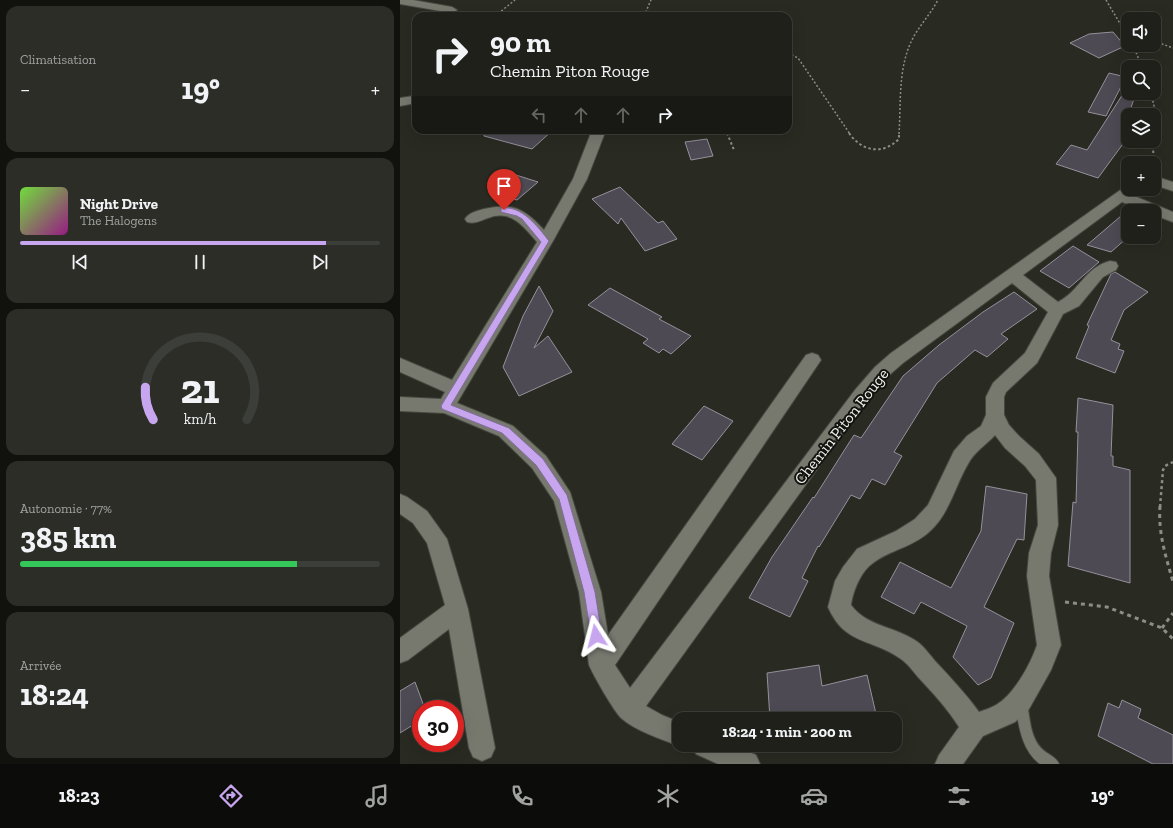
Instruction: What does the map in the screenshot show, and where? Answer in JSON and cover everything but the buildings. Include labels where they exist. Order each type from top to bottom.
[{"type":"street","points":[[400,1],[452,10]]},
{"type":"street","points":[[400,102],[412,100]]},
{"type":"street","points":[[446,406],[545,241],[580,179],[597,134]]},
{"type":"street","points":[[1161,183],[1173,187]]},
{"type":"street","name":"Chemin Piton Rouge","points":[[629,709],[871,383],[897,358],[1121,195]]},
{"type":"street","points":[[1132,196],[1173,218]]},
{"type":"street","points":[[472,219],[496,210],[513,212],[524,218],[545,241]]},
{"type":"street","points":[[948,764],[974,727],[1006,713],[1020,700],[1043,662],[1049,645],[1038,576],[1040,553],[1048,525],[1046,478],[1032,460],[1012,442],[1001,429],[995,415],[995,397],[999,388],[1031,358],[1040,344],[1057,310],[1074,302],[1097,273],[1110,266]]},
{"type":"street","points":[[1012,275],[1057,310]]},
{"type":"street","points":[[601,665],[812,360]]},
{"type":"street","points":[[400,365],[456,389]]},
{"type":"street","points":[[400,404],[446,406],[506,430],[539,462],[563,498],[590,592],[601,665],[629,709],[654,724],[672,731]]},
{"type":"street","points":[[974,727],[955,699],[910,651],[887,638],[862,630],[849,621],[839,607],[843,588],[851,574],[865,556],[903,538],[922,526],[934,511],[961,457],[974,442],[988,431],[995,415]]},
{"type":"street","points":[[400,503],[420,517],[436,539],[457,609],[482,748]]},
{"type":"street","points":[[400,652],[457,609]]},
{"type":"street","points":[[720,752],[747,764]]},
{"type":"lane","points":[[1020,700],[1028,743],[1041,759],[1053,764]]},
{"type":"path","points":[[499,12],[515,0]]},
{"type":"path","points":[[646,12],[651,0]]},
{"type":"path","points":[[792,55],[798,58],[853,140],[863,147],[872,150],[884,150],[893,147],[899,139],[906,52],[924,18],[934,8],[938,0]]},
{"type":"path","points":[[1106,0],[1121,25]]},
{"type":"path","points":[[1161,44],[1173,48]]},
{"type":"path","points":[[1153,100],[1158,123],[1153,148],[1154,156]]},
{"type":"path","points":[[728,134],[734,150]]},
{"type":"path","points":[[1173,462],[1165,466],[1163,470],[1158,519],[1162,543],[1173,582]]},
{"type":"path","points":[[1042,599],[1107,607],[1162,628],[1173,640]]},
{"type":"path","points":[[1162,628],[1173,613]]},
{"type":"route","points":[[504,210],[519,214],[545,241],[446,406],[506,430],[539,462],[563,498],[590,592],[596,636]]}]
